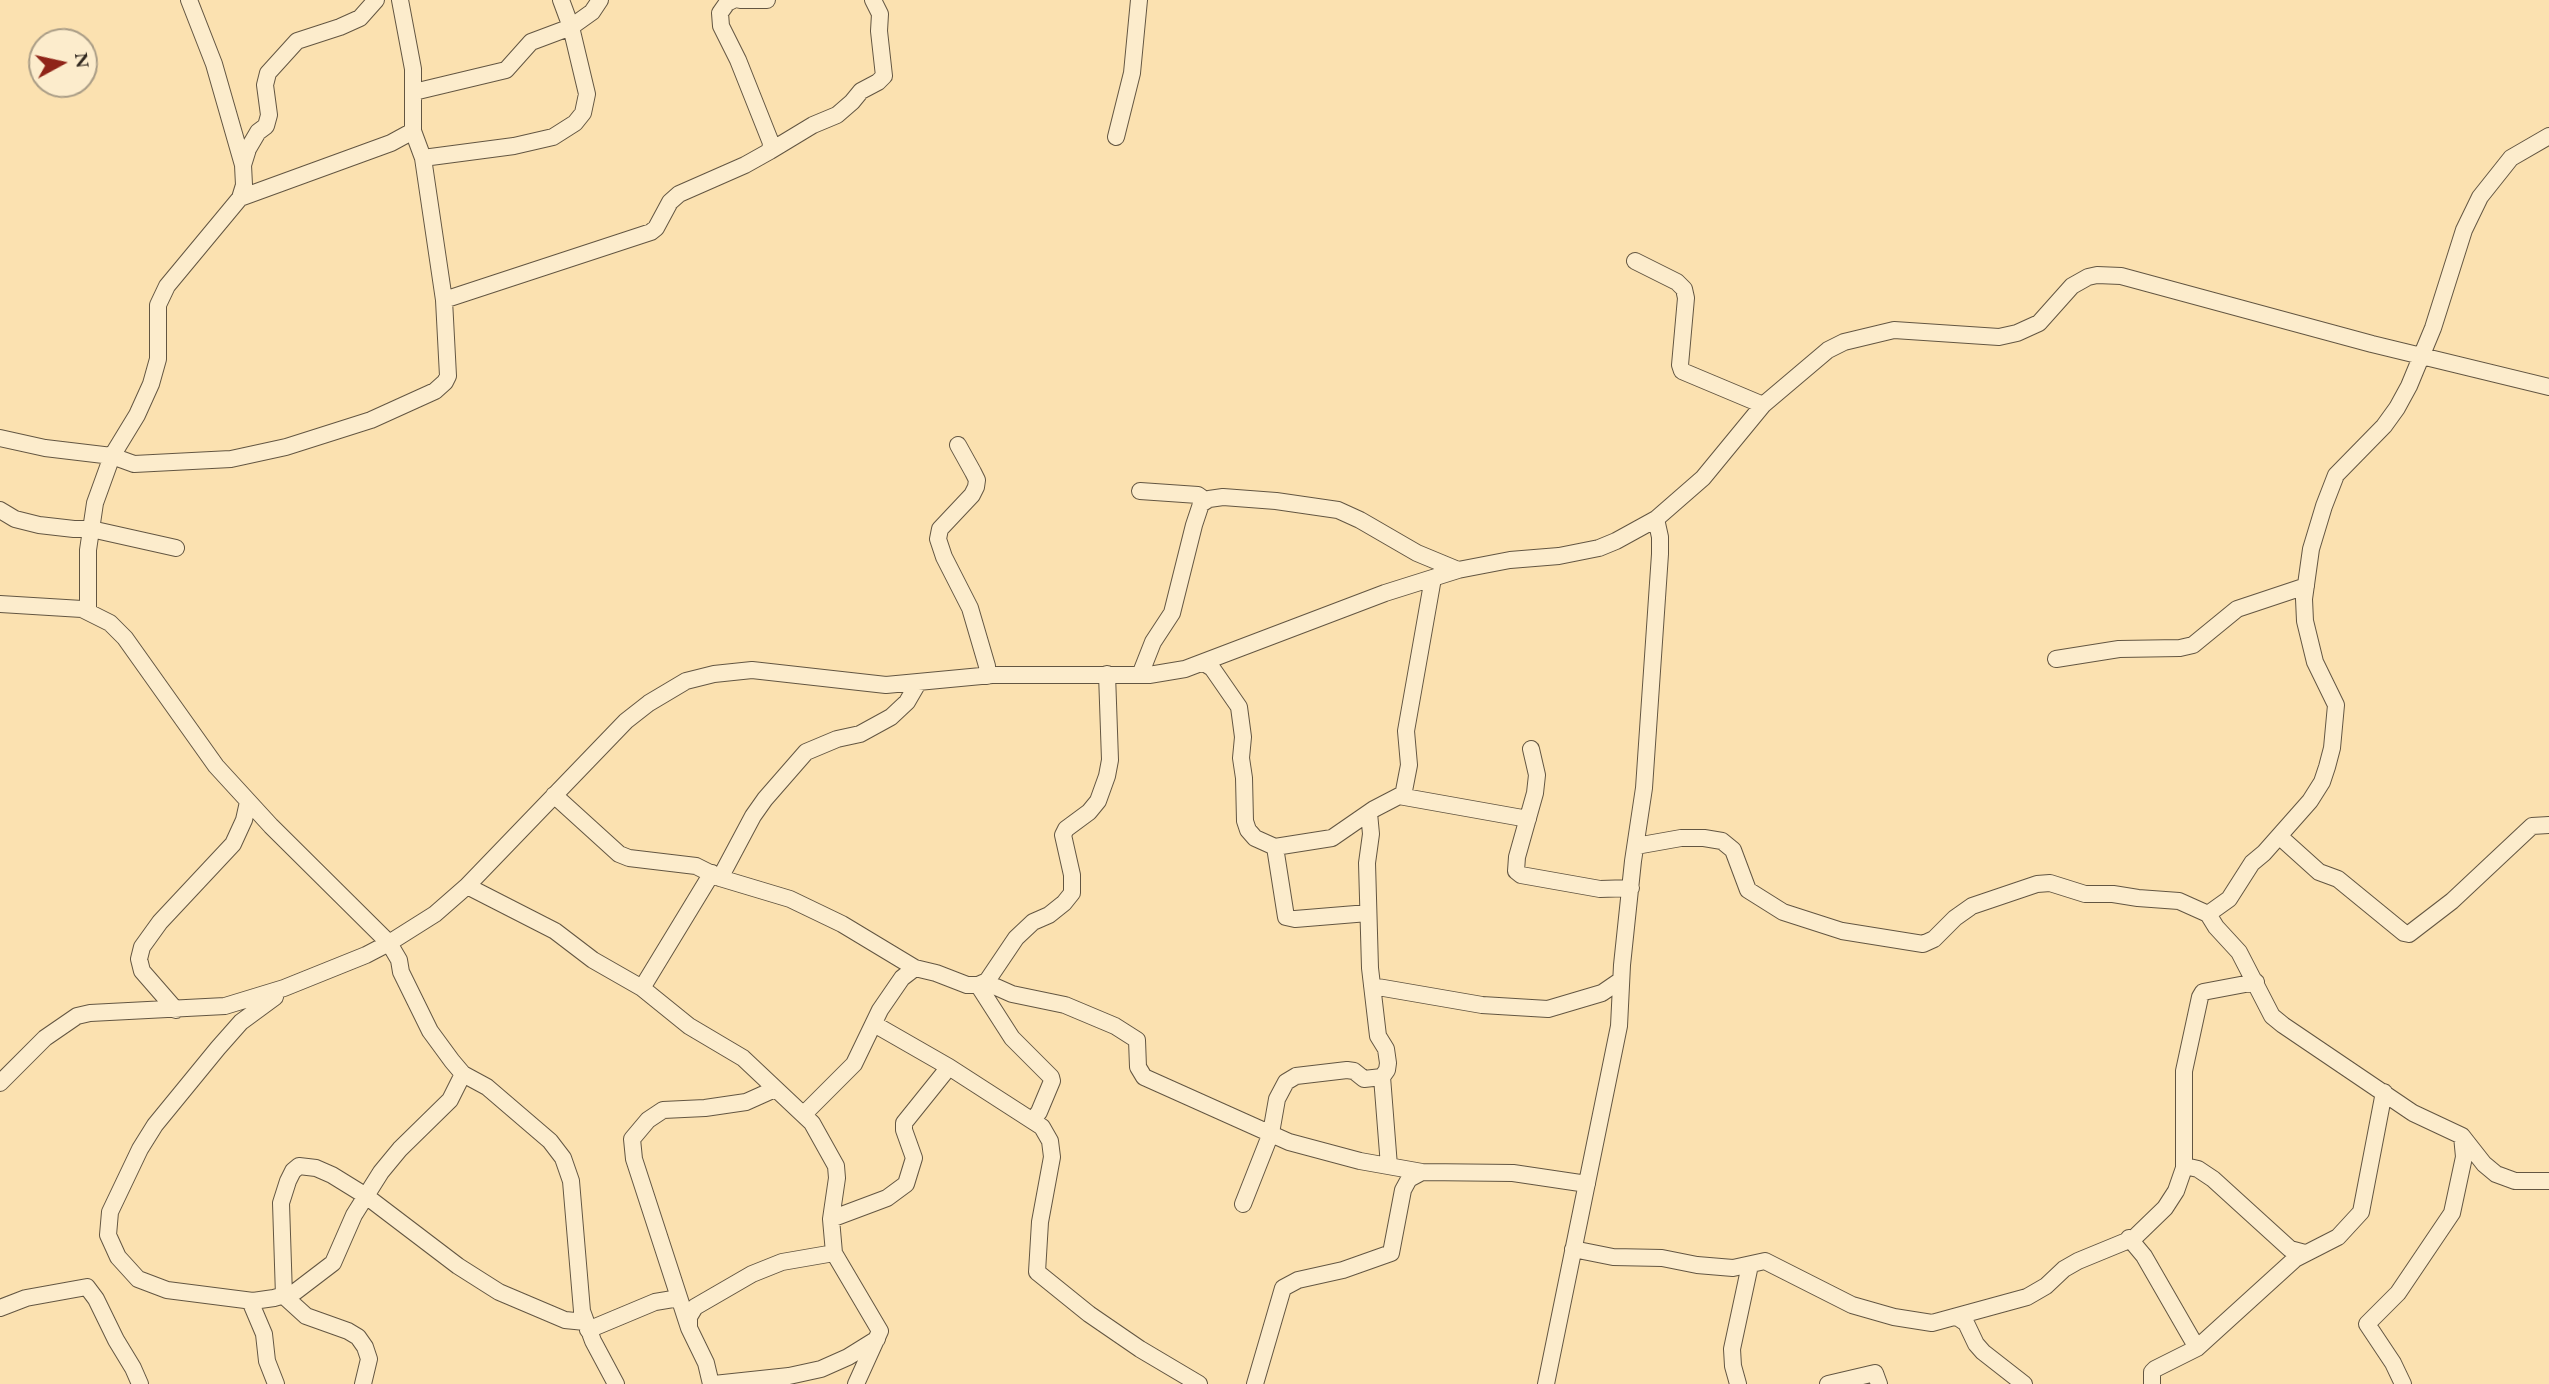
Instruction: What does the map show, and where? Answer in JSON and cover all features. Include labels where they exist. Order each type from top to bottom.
[{"type":"street","points":[[88,610],[88,558],[101,484],[112,456],[136,415],[154,374],[158,359],[160,298],[214,227],[240,198],[244,185],[243,165],[214,64],[190,0]]},
{"type":"street","points":[[243,165],[248,149],[258,132],[266,125],[269,115],[265,85],[268,73],[298,41],[360,18],[376,0]]},
{"type":"street","points":[[0,438],[45,448],[112,456],[134,464],[254,455],[371,419],[435,391],[445,383],[448,376],[444,300],[423,158],[413,131],[413,69],[400,0]]},
{"type":"street","points":[[423,158],[502,148],[553,137],[575,123],[583,114],[587,94],[571,27],[561,0]]},
{"type":"street","points":[[414,92],[506,70],[531,42],[571,27],[592,12],[600,0]]},
{"type":"street","points":[[731,0],[720,13],[721,26],[771,143],[770,151]]},
{"type":"street","points":[[740,0],[767,0]]},
{"type":"street","points":[[444,300],[651,232],[664,209],[679,194],[745,164],[813,125],[837,115],[852,103],[861,91],[884,76],[880,14],[873,0]]},
{"type":"street","points":[[1116,137],[1132,73],[1139,0]]},
{"type":"street","points":[[240,198],[391,143],[413,131]]},
{"type":"street","points":[[2208,914],[2229,899],[2252,863],[2310,800],[2322,782],[2332,748],[2336,713],[2334,700],[2315,662],[2305,621],[2311,549],[2336,475],[2364,448],[2398,408],[2433,328],[2464,230],[2480,197],[2511,158],[2549,136]]},
{"type":"street","points":[[1635,261],[1676,282],[1684,289],[1686,298],[1680,365],[1682,371],[1763,405]]},
{"type":"street","points":[[0,1083],[45,1038],[77,1016],[90,1013],[225,1006],[285,988],[366,955],[388,943],[435,914],[467,886],[601,745],[640,710],[670,690],[696,678],[752,670],[875,685],[918,684],[987,676],[1140,675],[1166,673],[1204,663],[1359,603],[1458,570],[1492,562],[1559,556],[1616,541],[1656,520],[1714,465],[1763,405],[1812,362],[1844,342],[1894,330],[1999,337],[2017,333],[2039,323],[2072,286],[2096,275],[2121,276],[2372,344],[2549,387]]},
{"type":"street","points":[[958,445],[969,461],[977,480],[976,487],[972,495],[940,529],[938,539],[944,557],[970,608],[987,666],[987,676]]},
{"type":"street","points":[[1140,491],[1198,495],[1205,500],[1245,498],[1338,510],[1417,553],[1458,570]]},
{"type":"street","points":[[1140,675],[1153,642],[1172,612],[1194,525],[1205,500]]},
{"type":"street","points":[[0,510],[15,519],[39,525],[91,529],[176,548]]},
{"type":"street","points":[[1546,1384],[1619,1026],[1621,980],[1644,788],[1660,554],[1656,520]]},
{"type":"street","points":[[1404,796],[1409,765],[1406,731],[1433,578]]},
{"type":"street","points":[[2056,659],[2119,649],[2180,648],[2193,645],[2237,609],[2306,586]]},
{"type":"street","points":[[0,604],[88,610],[110,623],[125,638],[216,766],[248,802],[388,943],[399,960],[401,972],[430,1031],[463,1074],[487,1087],[550,1141],[563,1158],[571,1181],[580,1292],[587,1326],[616,1384]]},
{"type":"street","points":[[1204,663],[1212,668],[1239,707],[1243,737],[1241,758],[1246,826],[1255,838],[1275,847],[1326,840],[1338,835],[1389,800],[1404,796],[1528,819]]},
{"type":"street","points":[[982,983],[1016,938],[1031,924],[1057,909],[1072,893],[1072,875],[1063,835],[1066,829],[1089,812],[1098,801],[1108,776],[1110,760],[1107,674]]},
{"type":"street","points":[[642,988],[752,816],[806,752],[837,739],[860,734],[891,717],[906,702],[918,684]]},
{"type":"street","points":[[1531,749],[1538,775],[1517,856],[1516,869],[1519,874],[1601,889],[1631,888]]},
{"type":"street","points":[[554,795],[620,854],[629,858],[696,866],[790,899],[842,924],[915,968],[967,985],[982,983],[1012,994],[1065,1005],[1115,1026],[1137,1040],[1138,1067],[1144,1077],[1270,1133],[1313,1149],[1422,1172],[1513,1173],[1587,1184]]},
{"type":"street","points":[[176,1010],[142,971],[139,959],[142,947],[160,922],[233,844],[244,820],[248,802]]},
{"type":"street","points":[[1369,813],[1371,834],[1367,863],[1368,913],[1378,1036],[1386,1049],[1388,1063],[1382,1077],[1389,1166]]},
{"type":"street","points":[[2279,836],[2319,872],[2338,879],[2404,933],[2409,934],[2452,901],[2532,826],[2549,825]]},
{"type":"street","points":[[1636,846],[1681,838],[1722,841],[1733,850],[1748,890],[1783,912],[1842,931],[1923,944],[1934,939],[1972,906],[2037,884],[2050,883],[2085,894],[2179,901],[2208,914],[2239,952],[2272,1016],[2326,1056],[2413,1113],[2462,1136],[2484,1164],[2496,1174],[2515,1181],[2549,1181]]},
{"type":"street","points":[[1275,847],[1287,918],[1368,913]]},
{"type":"street","points":[[467,886],[555,931],[593,960],[642,988],[689,1026],[743,1058],[812,1123],[836,1166],[837,1178],[831,1219],[834,1253],[878,1328],[877,1339],[856,1384]]},
{"type":"street","points":[[804,1114],[854,1063],[896,985],[915,968]]},
{"type":"street","points":[[1373,986],[1482,1005],[1548,1009],[1602,993],[1621,980]]},
{"type":"street","points":[[1573,1249],[1613,1257],[1662,1258],[1733,1268],[1759,1262],[1771,1263],[1868,1311],[1932,1323],[2027,1297],[2046,1286],[2064,1269],[2134,1238],[2165,1208],[2176,1191],[2185,1166],[2184,1070],[2200,997],[2203,992],[2256,982]]},
{"type":"street","points":[[982,983],[1012,1038],[1051,1077],[1040,1112],[1033,1120]]},
{"type":"street","points":[[285,988],[241,1023],[155,1125],[140,1149],[110,1212],[108,1235],[118,1257],[138,1279],[167,1290],[250,1301],[284,1296],[303,1287],[333,1263],[354,1215],[381,1172],[400,1149],[450,1100],[463,1074]]},
{"type":"street","points":[[874,1024],[949,1067],[1042,1127],[1048,1136],[1052,1157],[1040,1222],[1037,1272],[1100,1321],[1199,1384]]},
{"type":"street","points":[[831,1219],[887,1198],[906,1184],[914,1158],[904,1123],[949,1067]]},
{"type":"street","points":[[1242,1204],[1270,1133],[1277,1099],[1286,1082],[1296,1076],[1347,1070],[1354,1071],[1364,1079],[1382,1077]]},
{"type":"street","points":[[775,1089],[737,1104],[663,1110],[648,1120],[632,1139],[634,1160],[689,1328],[713,1384],[789,1376],[821,1369],[848,1357],[877,1339]]},
{"type":"street","points":[[2152,1384],[2152,1372],[2155,1369],[2197,1348],[2305,1253],[2338,1237],[2361,1212],[2384,1092]]},
{"type":"street","points":[[2403,1384],[2393,1363],[2367,1324],[2398,1293],[2452,1213],[2463,1157],[2462,1136]]},
{"type":"street","points":[[363,1384],[369,1359],[358,1338],[348,1331],[306,1317],[284,1296],[281,1203],[293,1171],[299,1166],[316,1168],[332,1175],[366,1196],[481,1282],[565,1320],[587,1326],[655,1302],[679,1298]]},
{"type":"street","points":[[2185,1166],[2198,1170],[2213,1180],[2290,1249],[2305,1253]]},
{"type":"street","points":[[1255,1384],[1283,1288],[1298,1280],[1343,1270],[1391,1253],[1403,1190],[1409,1179],[1422,1172]]},
{"type":"street","points":[[2129,1238],[2144,1256],[2197,1348]]},
{"type":"street","points":[[689,1328],[689,1317],[695,1307],[752,1274],[782,1262],[834,1253]]},
{"type":"street","points":[[1738,1384],[1732,1349],[1750,1265]]},
{"type":"street","points":[[0,1308],[26,1298],[87,1287],[93,1293],[140,1384]]},
{"type":"street","points":[[250,1301],[264,1334],[267,1361],[276,1384]]},
{"type":"street","points":[[1957,1317],[1966,1323],[1983,1352],[2024,1384]]},
{"type":"street","points":[[1828,1384],[1875,1373],[1879,1384]]}]
